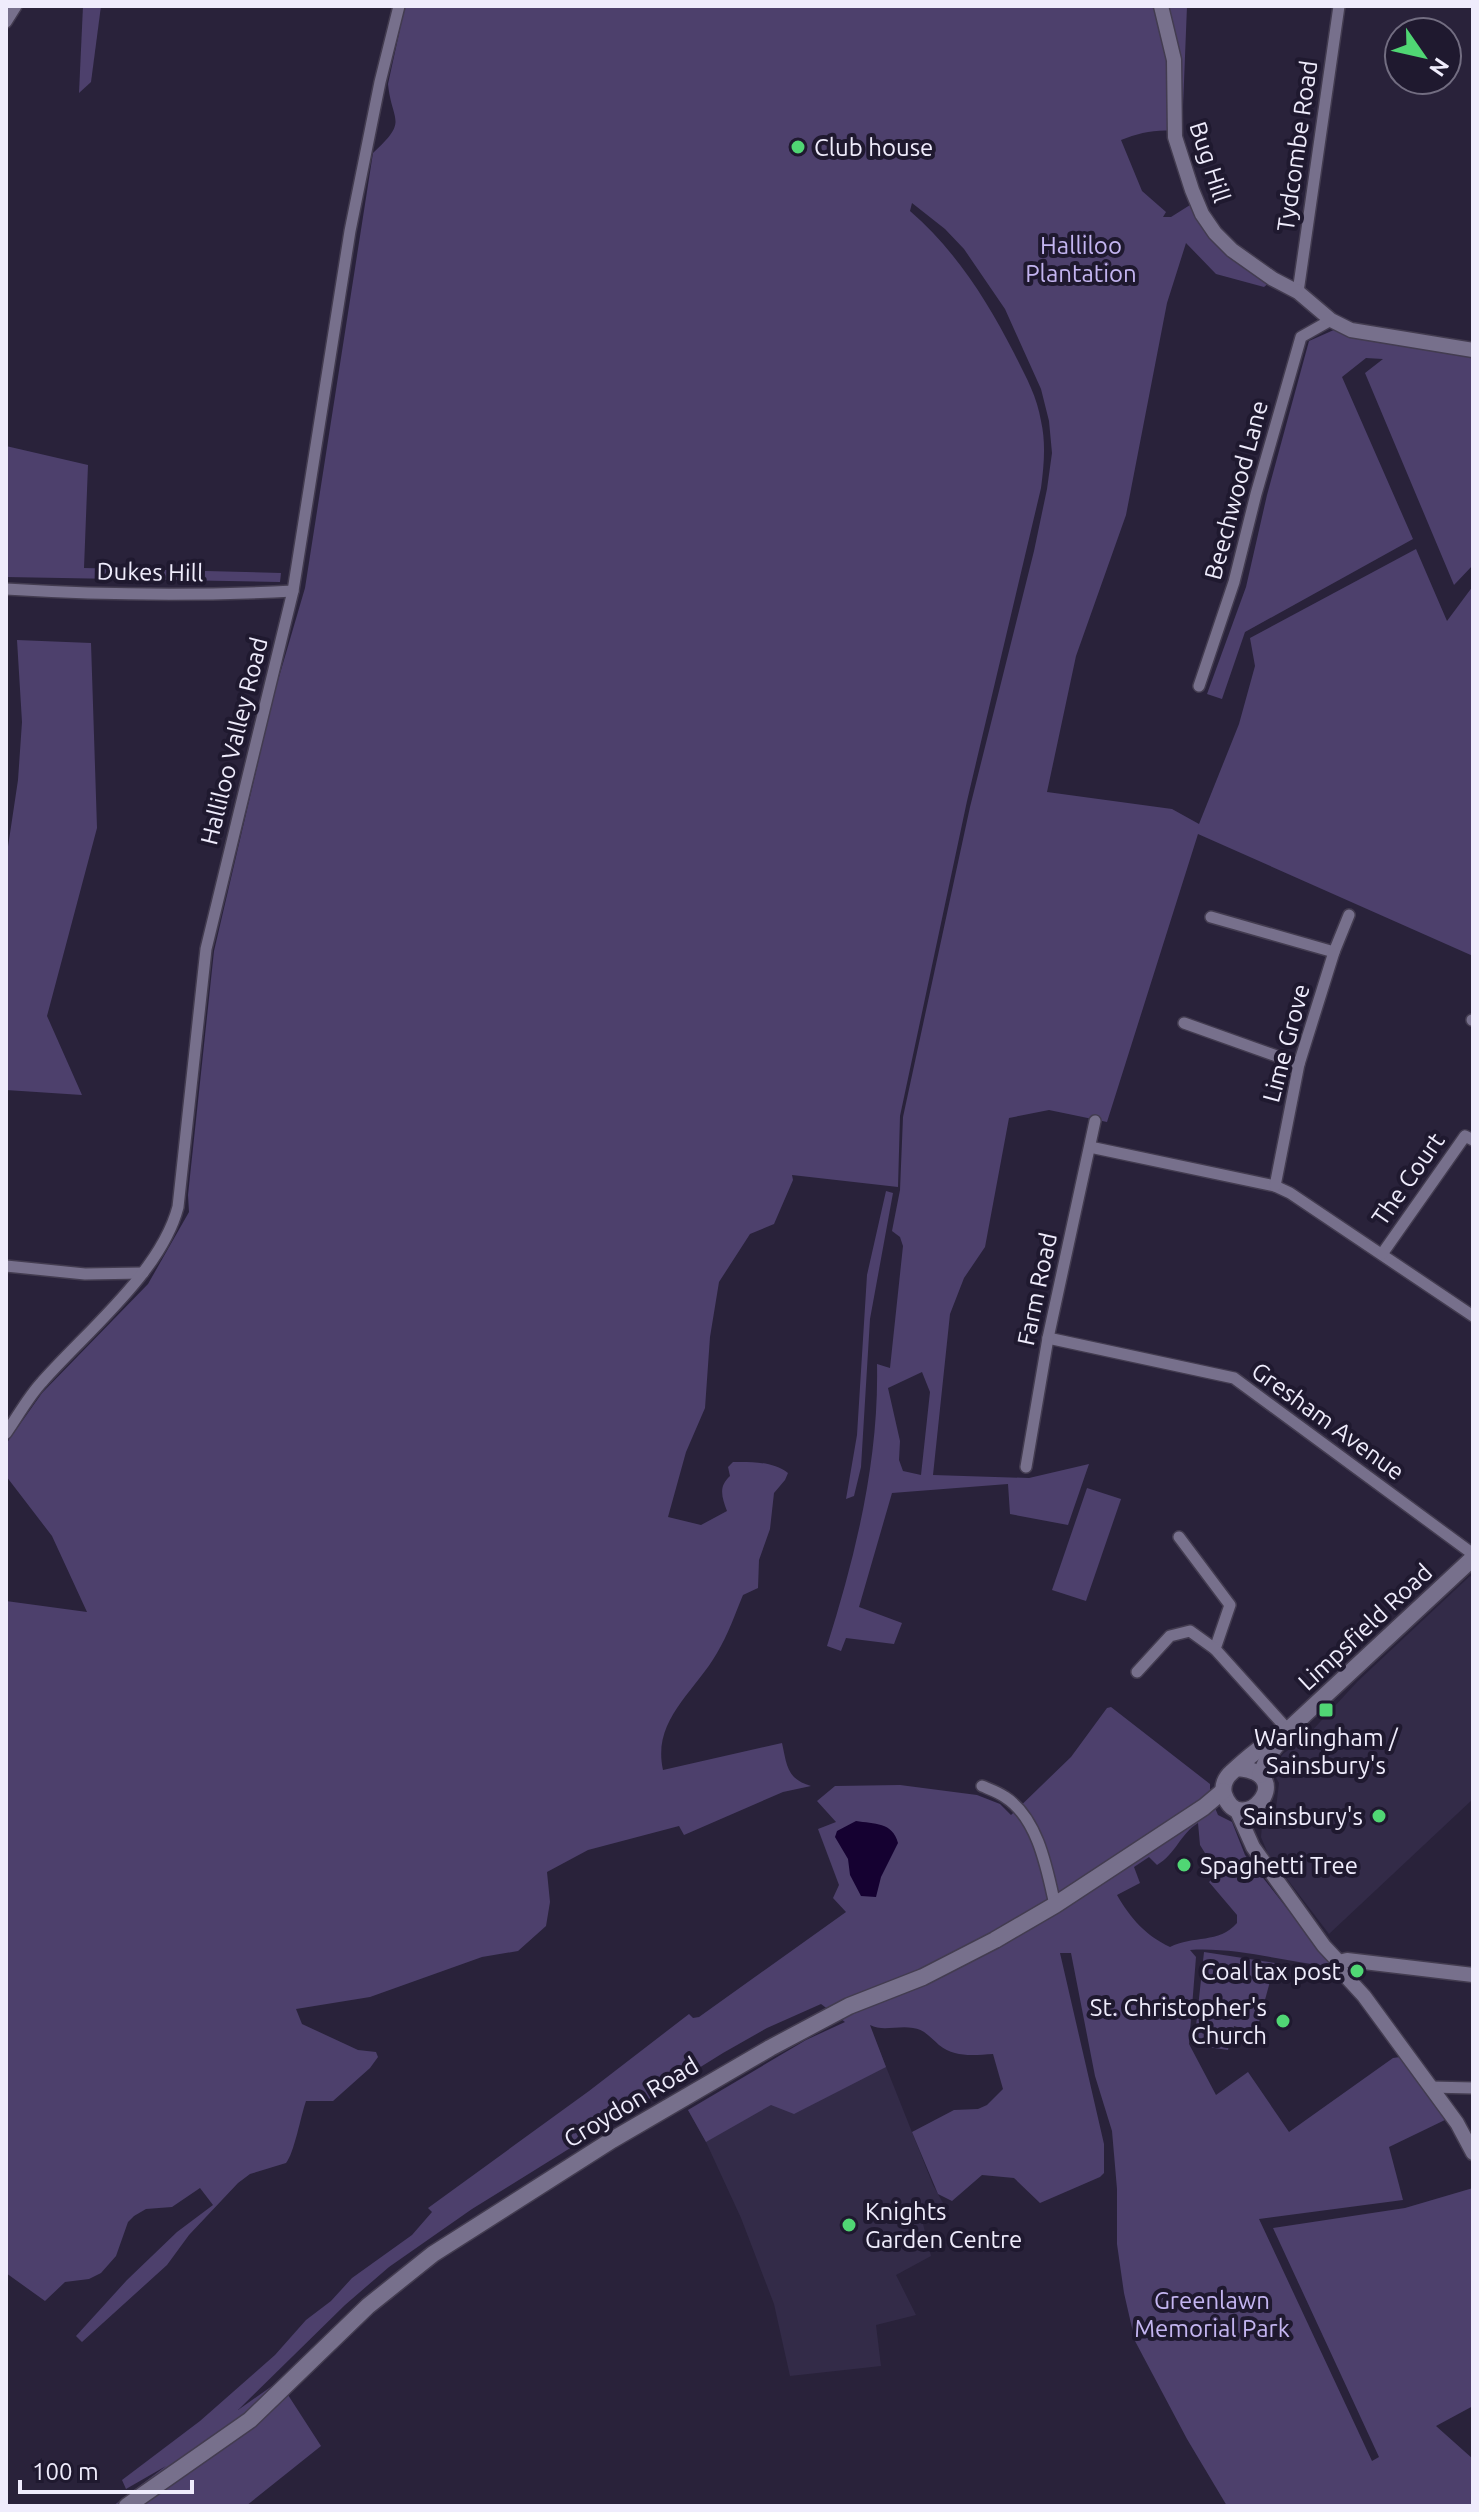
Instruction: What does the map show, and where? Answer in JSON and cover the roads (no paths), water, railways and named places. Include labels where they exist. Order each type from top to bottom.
[{"type":"main road","name":"Limpsfield Road","points":[[1260,1775],[1271,1752],[1288,1730],[1473,1556]]},
{"type":"main road","name":"Limpsfield Road","points":[[1238,1768],[1264,1744],[1288,1730]]},
{"type":"main road","points":[[1238,1768],[1252,1769],[1260,1775],[1265,1784],[1261,1803],[1235,1804],[1224,1782],[1238,1768]]},
{"type":"main road","name":"Croydon Road","points":[[127,2506],[250,2420],[368,2306],[446,2245],[612,2140],[770,2048],[849,2006],[935,1971],[1055,1905],[1204,1807],[1235,1804]]},
{"type":"street","points":[[6,22],[16,6]]},
{"type":"street","name":"Halliloo Valley Road","points":[[8,1427],[37,1388],[143,1273],[166,1240],[178,1207],[206,949],[293,591],[350,231],[399,6]]},
{"type":"street","name":"Bug Hill","points":[[1161,6],[1174,60],[1175,137],[1202,214],[1232,250],[1273,279],[1298,292],[1331,320],[1351,330],[1473,350]]},
{"type":"street","name":"Tydcombe Road","points":[[1298,292],[1339,6]]},
{"type":"street","name":"Beechwood Lane","points":[[1199,686],[1234,582],[1301,337],[1331,320]]},
{"type":"street","name":"Dukes Hill","points":[[6,589],[210,595],[293,591]]},
{"type":"street","name":"Lime Grove","points":[[1275,1186],[1299,1064],[1334,952],[1349,915]]},
{"type":"street","points":[[1211,917],[1334,952]]},
{"type":"street","points":[[1184,1023],[1299,1064]]},
{"type":"street","name":"Farm Road","points":[[1026,1467],[1048,1338],[1095,1121]]},
{"type":"street","name":"The Court","points":[[1382,1254],[1465,1136],[1473,1140]]},
{"type":"street","points":[[1090,1147],[1275,1186],[1473,1316]]},
{"type":"street","points":[[6,1266],[85,1274],[143,1273]]},
{"type":"street","name":"Gresham Avenue","points":[[1048,1338],[1234,1378],[1473,1556]]},
{"type":"street","points":[[1179,1537],[1230,1605],[1215,1649]]},
{"type":"street","points":[[1137,1672],[1170,1636],[1190,1631],[1215,1649],[1288,1730]]},
{"type":"street","points":[[982,1786],[1007,1797],[1027,1821],[1044,1859],[1055,1905]]},
{"type":"street","points":[[1235,1804],[1253,1847],[1339,1962],[1341,1971],[1364,1996],[1457,2123],[1473,2153]]},
{"type":"street","points":[[1339,1962],[1347,1960],[1473,1975]]},
{"type":"street","points":[[1430,2087],[1473,2088]]},
{"type":"place","name":"Club house","points":[[798,147]]},
{"type":"place","name":"Warlingham / Sainsbury's","points":[[1326,1710]]},
{"type":"place","name":"Sainsbury's","points":[[1379,1816]]},
{"type":"place","name":"Spaghetti Tree","points":[[1184,1865]]},
{"type":"place","name":"Coal tax post","points":[[1357,1971]]},
{"type":"place","name":"St. Christopher's Church","points":[[1283,2021]]},
{"type":"place","name":"Knights Garden Centre","points":[[849,2225]]},
{"type":"park label","name":"Halliloo Plantation","points":[[1081,259]]},
{"type":"park label","name":"Greenlawn Memorial Park","points":[[1212,2314]]}]
